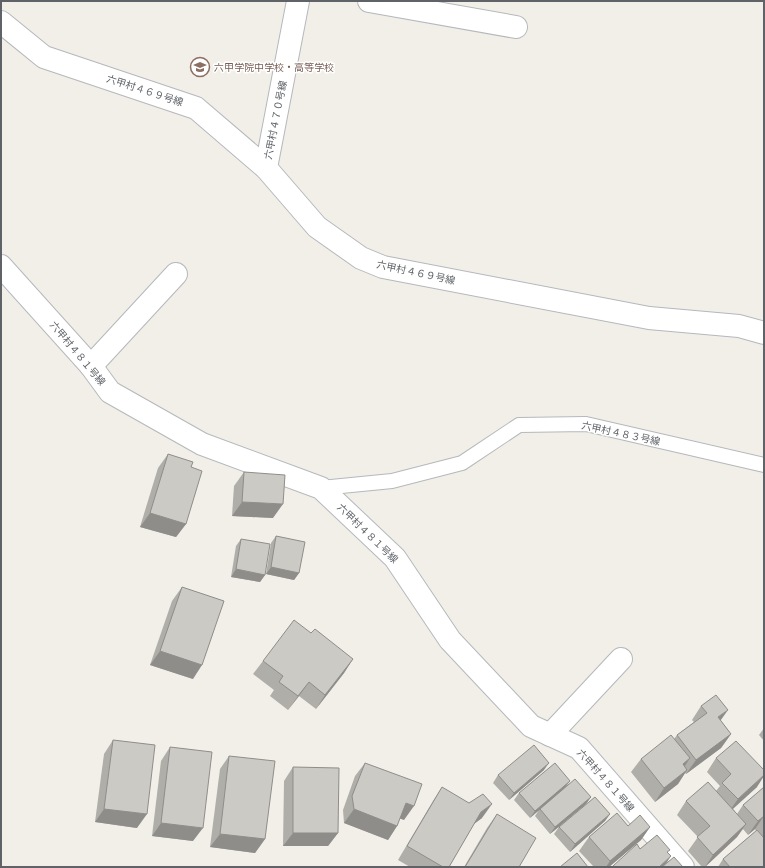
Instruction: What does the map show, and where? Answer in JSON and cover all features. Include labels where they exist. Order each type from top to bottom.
[{"type":"street","name":"六甲村４７０号線","points":[[266,168],[298,1]]},
{"type":"street","points":[[369,1],[516,27]]},
{"type":"street","name":"六甲村４６９号線","points":[[1,22],[44,57],[196,108],[266,168],[317,227],[361,258],[383,267],[649,318],[739,326],[764,333]]},
{"type":"street","name":"六甲村４８１号線","points":[[1,266],[90,366],[110,392],[202,444],[321,488],[395,558],[450,640],[531,726],[578,748],[683,867]]},
{"type":"street","points":[[90,366],[176,274]]},
{"type":"street","points":[[550,735],[620,659]]},
{"type":"lane","name":"六甲村４８３号線","points":[[321,488],[392,481],[462,463],[519,425],[586,424],[764,465]]},
{"type":"building","points":[[168,454],[193,462],[191,467],[202,471],[186,524],[150,513]]},
{"type":"building","points":[[244,472],[285,475],[283,504],[242,502]]},
{"type":"building","points":[[276,536],[305,542],[299,573],[271,567]]},
{"type":"building","points":[[241,539],[270,544],[265,575],[236,569]]},
{"type":"building","points":[[182,587],[224,601],[202,665],[160,651]]},
{"type":"building","points":[[294,620],[311,633],[315,629],[353,659],[325,695],[309,682],[298,696],[279,682],[283,676],[263,661]]},
{"type":"building","points":[[716,695],[728,710],[718,717],[731,734],[696,760],[677,735],[707,713],[701,706]]},
{"type":"building","points":[[671,735],[690,758],[683,764],[687,770],[664,788],[641,759]]},
{"type":"building","points":[[113,740],[155,745],[147,814],[104,809]]},
{"type":"building","points":[[736,741],[764,770],[764,775],[738,799],[722,783],[731,774],[716,758]]},
{"type":"building","points":[[534,745],[549,763],[514,793],[498,775]]},
{"type":"building","points":[[170,747],[212,752],[203,828],[161,823]]},
{"type":"building","points":[[229,756],[275,761],[265,839],[220,834]]},
{"type":"building","points":[[365,763],[422,784],[414,806],[406,803],[397,826],[354,809],[352,796]]},
{"type":"building","points":[[555,763],[570,781],[535,811],[519,793]]},
{"type":"building","points":[[293,767],[339,768],[338,833],[293,833]]},
{"type":"building","points":[[575,779],[591,797],[555,827],[540,809]]},
{"type":"building","points":[[708,782],[746,824],[713,855],[697,837],[710,826],[686,801]]},
{"type":"building","points":[[442,787],[469,803],[483,794],[492,804],[481,812],[449,867],[443,867],[407,846]]},
{"type":"building","points":[[764,787],[764,816],[758,821],[743,805]]},
{"type":"building","points":[[595,797],[610,814],[575,844],[559,827]]},
{"type":"building","points":[[617,813],[628,826],[640,815],[650,827],[610,861],[589,837]]},
{"type":"building","points":[[497,814],[536,838],[519,867],[465,867]]},
{"type":"building","points":[[757,830],[764,838],[764,867],[730,867],[723,859]]},
{"type":"building","points":[[657,835],[670,850],[667,852],[671,856],[659,867],[613,867],[637,844],[640,849]]},
{"type":"building","points":[[577,853],[588,867],[560,867]]},
{"type":"building","points":[[674,857],[683,867],[662,867]]},
{"type":"place","name":"六甲学院中学校・高等学校","points":[[200,67]]}]
